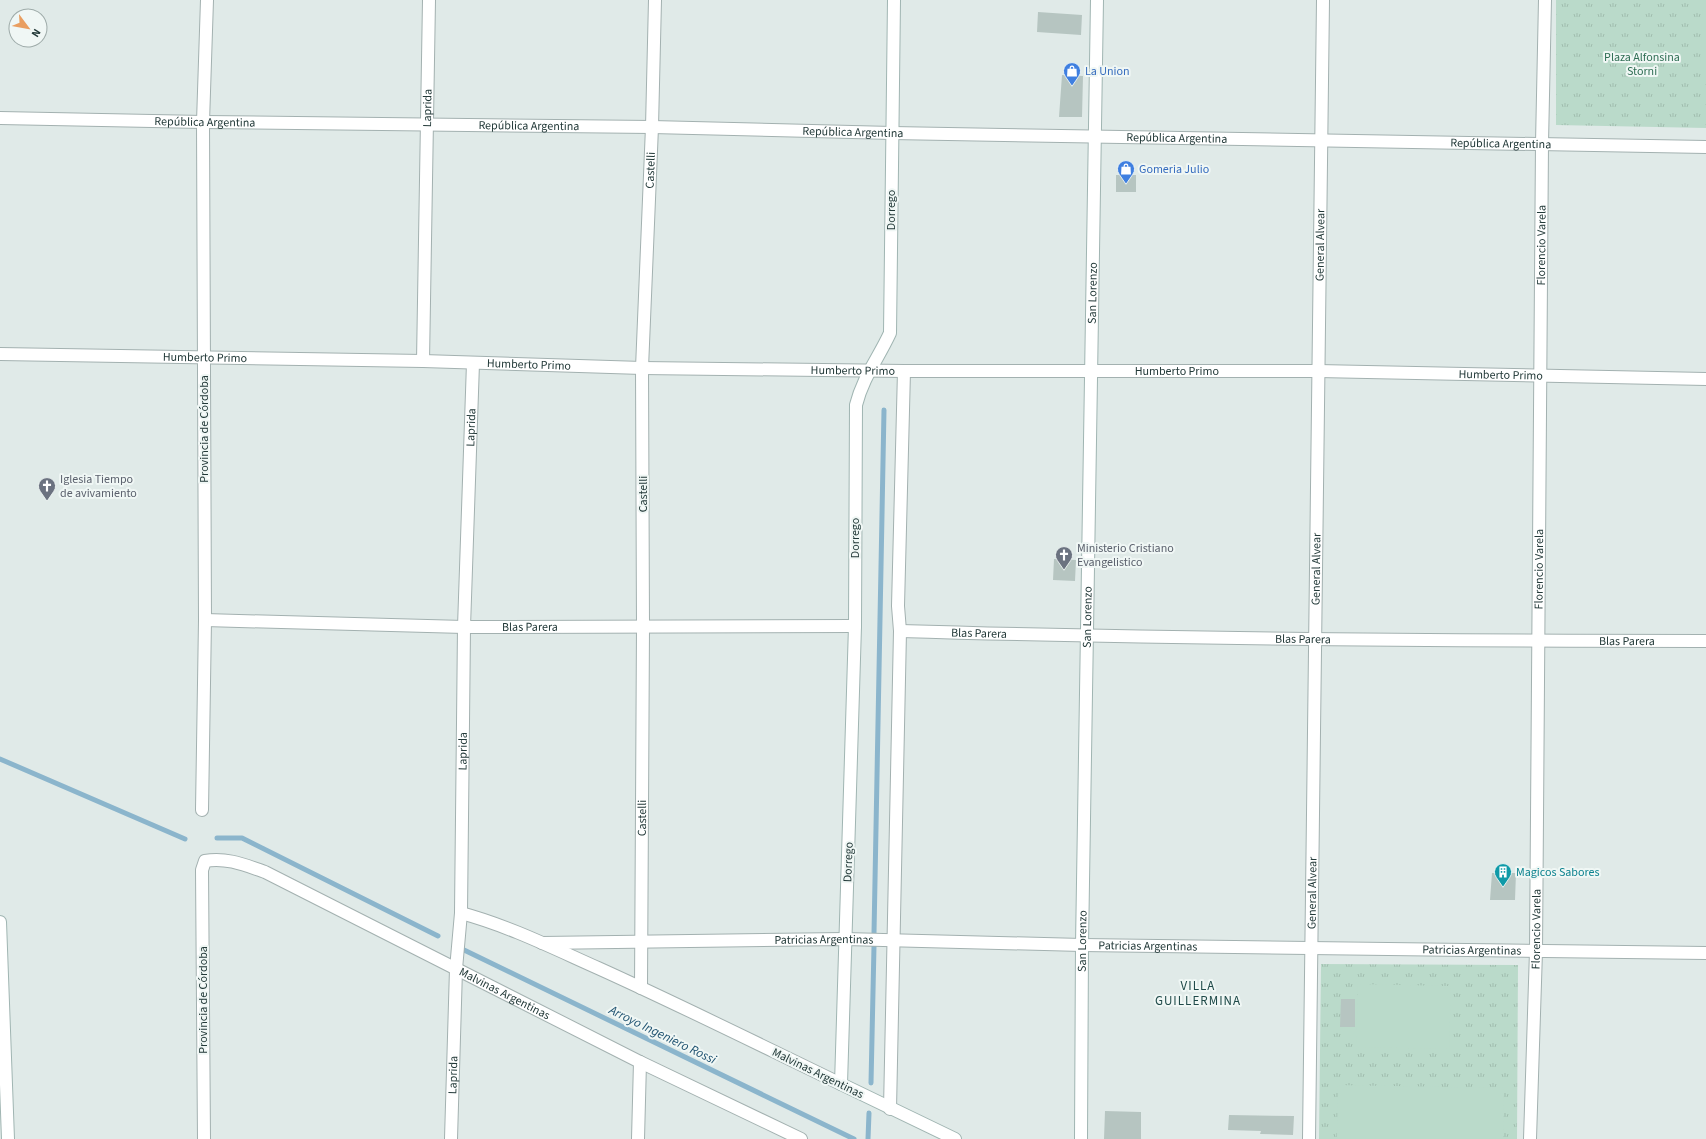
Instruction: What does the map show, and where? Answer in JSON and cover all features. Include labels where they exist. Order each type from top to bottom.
[{"type":"street","name":"Provincia de Córdoba","points":[[202,810],[205,620],[203,122],[207,0]]},
{"type":"street","name":"Laprida","points":[[423,360],[429,0]]},
{"type":"street","name":"Castelli","points":[[641,988],[643,627],[642,368],[652,127],[655,0]]},
{"type":"street","name":"Dorrego","points":[[841,1084],[855,626],[856,405],[860,388],[868,370],[883,348],[890,334],[894,0]]},
{"type":"street","name":"San Lorenzo","points":[[1081,1139],[1082,945],[1097,0]]},
{"type":"street","name":"General Alvear","points":[[1310,1139],[1320,140],[1323,0]]},
{"type":"street","name":"Florencio Varela","points":[[1530,1139],[1536,951],[1542,143],[1545,0]]},
{"type":"street","name":"República Argentina","points":[[0,118],[652,127],[892,133],[1706,147]]},
{"type":"street","name":"Humberto Primo","points":[[0,354],[423,360],[642,368],[904,371],[1318,371],[1706,379]]},
{"type":"street","name":"Laprida","points":[[450,1139],[456,969],[460,919],[464,627],[473,363]]},
{"type":"street","points":[[890,1109],[900,631],[898,606],[904,371]]},
{"type":"street","name":"Blas Parera","points":[[205,620],[464,627],[855,626]]},
{"type":"street","name":"Blas Parera","points":[[900,631],[1315,640],[1706,640]]},
{"type":"street","name":"Malvinas Argentinas","points":[[205,861],[216,859],[238,863],[265,872],[640,1062],[801,1139]]},
{"type":"street","name":"Provincia de Córdoba","points":[[204,1139],[202,870],[205,861]]},
{"type":"street","name":"Malvinas Argentinas","points":[[460,919],[482,918],[542,943],[641,988],[955,1139]]},
{"type":"street","points":[[0,922],[8,1139]]},
{"type":"street","name":"Patricias Argentinas","points":[[542,943],[642,940],[845,939],[1082,945],[1706,953]]},
{"type":"street","points":[[638,1139],[640,1062]]},
{"type":"green space","name":"Plaza Alfonsina Storni","points":[[1556,0],[1706,0],[1706,128],[1556,125]]},
{"type":"green space","points":[[1703,0],[1706,0],[1706,71],[1700,71]]},
{"type":"green space","points":[[1321,964],[1518,965],[1517,1139],[1319,1139]]},
{"type":"green space","points":[[1358,984],[1451,986],[1449,1049],[1356,1047]]},
{"type":"green space","points":[[1338,1085],[1504,1088],[1503,1139],[1337,1139]]},
{"type":"building","points":[[1038,12],[1082,15],[1081,35],[1037,32]]},
{"type":"building","points":[[1062,75],[1083,76],[1082,117],[1059,117]]},
{"type":"building","name":"Gomeria Julio","points":[[1116,175],[1136,175],[1136,192],[1116,192]]},
{"type":"building","name":"Ministerio Cristiano Evangelistico","points":[[1054,559],[1076,560],[1075,581],[1053,580]]},
{"type":"building","name":"Magicos Sabores","points":[[1492,873],[1516,873],[1515,900],[1490,900]]},
{"type":"building","points":[[1341,999],[1355,999],[1355,1027],[1340,1027]]},
{"type":"building","points":[[1105,1111],[1141,1112],[1141,1139],[1104,1139]]},
{"type":"building","points":[[1229,1115],[1294,1116],[1293,1135],[1260,1134],[1261,1131],[1228,1130]]},
{"type":"waterway","points":[[874,933],[884,410]]},
{"type":"waterway","points":[[0,759],[185,839]]},
{"type":"waterway","points":[[217,838],[242,838],[438,936]]},
{"type":"waterway","points":[[871,1083],[874,946]]},
{"type":"waterway","name":"Arroyo Ingeniero Rossi","points":[[462,949],[854,1139]]},
{"type":"waterway","points":[[868,1139],[869,1113]]},
{"type":"place","name":"La Union","points":[[1072,86]]},
{"type":"place","name":"Gomeria Julio","points":[[1126,184]]},
{"type":"place","name":"Iglesia Tiempo de avivamiento","points":[[47,501]]},
{"type":"place","name":"Ministerio Cristiano Evangelistico","points":[[1064,570]]},
{"type":"place","name":"Magicos Sabores","points":[[1503,887]]},
{"type":"district","name":"VILLA GUILLERMINA","points":[[1198,992]]}]
